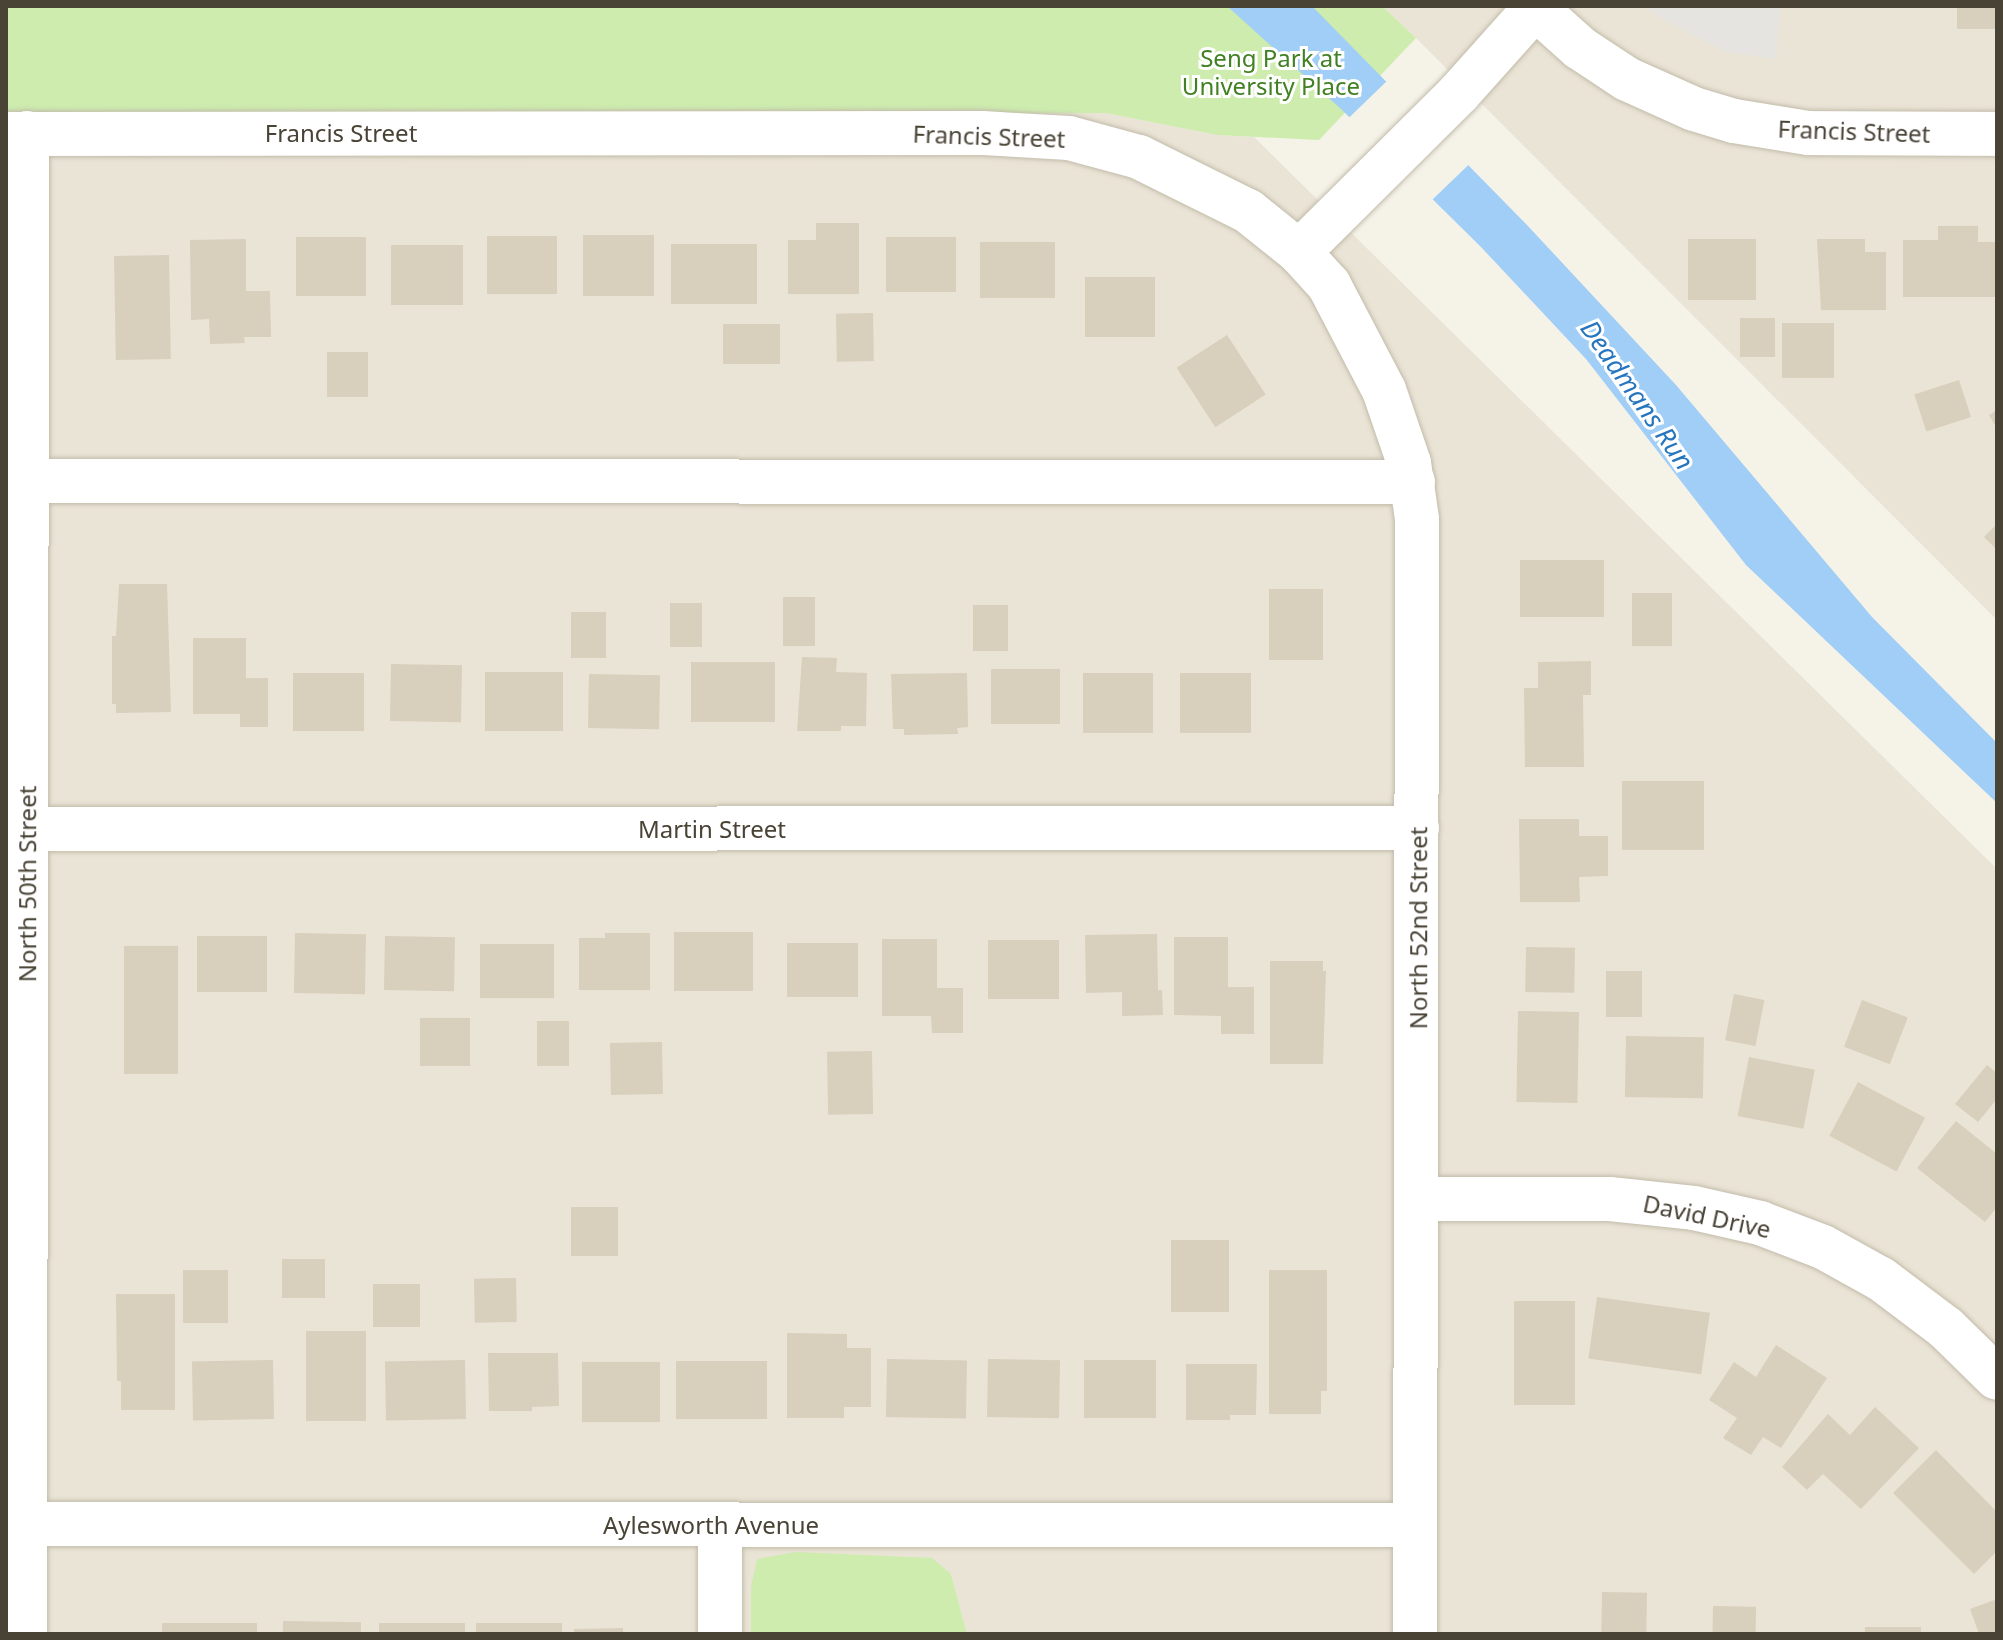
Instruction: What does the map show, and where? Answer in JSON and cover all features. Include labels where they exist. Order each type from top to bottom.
[{"type":"street","name":"Francis Street","points":[[16,134],[982,133],[1069,138],[1139,157],[1196,183],[1248,211],[1299,252],[1459,93],[1534,7],[1580,48],[1627,79],[1694,109],[1734,121],[1808,133],[1997,134]]},
{"type":"street","name":"North 50th Street","points":[[16,134],[15,1524],[25,1634]]},
{"type":"street","name":"North 52nd Street","points":[[1299,252],[1329,285],[1368,355],[1403,444],[1413,482],[1417,519],[1415,1634]]},
{"type":"street","points":[[16,481],[1413,482]]},
{"type":"street","name":"Martin Street","points":[[17,829],[1417,828]]},
{"type":"street","name":"David Drive","points":[[1418,1199],[1610,1199],[1694,1208],[1760,1223],[1823,1247],[1881,1279],[1946,1328],[1997,1378]]},
{"type":"street","name":"Aylesworth Avenue","points":[[15,1524],[1415,1525]]},
{"type":"street","points":[[720,1525],[720,1634]]},
{"type":"shaded area","points":[[1382,6],[1997,6],[1997,620],[1416,38]]},
{"type":"shaded area","points":[[1645,6],[1780,6],[1776,59],[1726,52],[1662,19]]},
{"type":"shaded area","points":[[1106,113],[1217,135],[1254,137],[1997,869],[1997,1634],[967,1634],[951,1574],[751,1587],[751,1634],[6,1634],[6,114]]},
{"type":"green space","name":"Seng Park at University Place","points":[[6,6],[1382,6],[1416,38],[1319,140],[1217,135],[1106,113],[6,114]]},
{"type":"green space","points":[[795,1552],[932,1558],[951,1574],[967,1634],[751,1634],[751,1587],[757,1559]]},
{"type":"water","name":"Deadmans Run","points":[[1227,6],[1312,6],[1527,225],[1676,385],[1872,617],[1997,743],[1997,803],[1746,565],[1586,359],[1481,247],[1341,109]]},
{"type":"pier","points":[[1390,78],[1471,162],[1428,204],[1347,120]]},
{"type":"building","points":[[1957,6],[1997,6],[1997,29],[1957,29]]},
{"type":"building","points":[[816,223],[859,223],[859,294],[788,294],[788,240],[816,240]]},
{"type":"building","points":[[1938,226],[1978,226],[1978,242],[1997,242],[1997,297],[1903,297],[1903,240],[1938,240]]},
{"type":"building","points":[[583,235],[654,235],[654,296],[583,296]]},
{"type":"building","points":[[487,236],[557,236],[557,294],[487,294]]},
{"type":"building","points":[[296,237],[366,237],[366,296],[296,296]]},
{"type":"building","points":[[886,237],[956,237],[956,292],[886,292]]},
{"type":"building","points":[[246,239],[246,291],[270,291],[271,337],[244,337],[245,343],[210,344],[209,319],[191,320],[190,240]]},
{"type":"building","points":[[1688,239],[1756,239],[1756,300],[1688,300]]},
{"type":"building","points":[[1817,239],[1865,239],[1865,252],[1886,252],[1886,310],[1821,310]]},
{"type":"building","points":[[980,242],[1055,242],[1055,298],[980,298]]},
{"type":"building","points":[[671,244],[757,244],[757,304],[671,304]]},
{"type":"building","points":[[391,245],[463,245],[463,305],[391,305]]},
{"type":"building","points":[[169,255],[171,359],[116,360],[114,256]]},
{"type":"building","points":[[1085,277],[1155,277],[1155,337],[1085,337]]},
{"type":"building","points":[[873,313],[874,361],[837,362],[836,314]]},
{"type":"building","points":[[1740,318],[1775,318],[1775,357],[1740,357]]},
{"type":"building","points":[[1782,323],[1834,323],[1834,378],[1782,378]]},
{"type":"building","points":[[723,324],[780,324],[780,364],[723,364]]},
{"type":"building","points":[[1227,335],[1266,395],[1215,427],[1177,368]]},
{"type":"building","points":[[327,352],[368,352],[368,397],[327,397]]},
{"type":"building","points":[[1959,380],[1971,417],[1926,432],[1914,395]]},
{"type":"building","points":[[1997,410],[1997,429],[1989,415]]},
{"type":"building","points":[[1997,524],[1997,550],[1984,537]]},
{"type":"building","points":[[1520,560],[1604,560],[1604,617],[1520,617]]},
{"type":"building","points":[[119,584],[167,584],[171,712],[116,713],[116,704],[112,704],[112,636],[116,636]]},
{"type":"building","points":[[1269,589],[1323,589],[1323,660],[1269,660]]},
{"type":"building","points":[[1632,593],[1672,593],[1672,646],[1632,646]]},
{"type":"building","points":[[783,597],[815,597],[815,646],[783,646]]},
{"type":"building","points":[[670,603],[702,603],[702,647],[670,647]]},
{"type":"building","points":[[973,605],[1008,605],[1008,651],[973,651]]},
{"type":"building","points":[[571,612],[606,612],[606,658],[571,658]]},
{"type":"building","points":[[193,638],[246,638],[246,678],[268,678],[268,727],[240,727],[240,714],[193,714]]},
{"type":"building","points":[[802,657],[837,658],[836,672],[867,673],[866,726],[841,726],[841,731],[797,731]]},
{"type":"building","points":[[1591,661],[1591,695],[1583,695],[1584,767],[1525,767],[1524,688],[1538,688],[1538,662]]},
{"type":"building","points":[[691,662],[775,662],[775,722],[691,722]]},
{"type":"building","points":[[391,664],[462,665],[461,722],[390,721]]},
{"type":"building","points":[[991,669],[1060,669],[1060,724],[991,724]]},
{"type":"building","points":[[485,672],[563,672],[563,731],[485,731]]},
{"type":"building","points":[[293,673],[364,673],[364,731],[293,731]]},
{"type":"building","points":[[967,673],[968,727],[957,728],[958,734],[904,735],[904,729],[893,729],[891,674]]},
{"type":"building","points":[[1083,673],[1153,673],[1153,733],[1083,733]]},
{"type":"building","points":[[1180,673],[1251,673],[1251,733],[1180,733]]},
{"type":"building","points":[[589,674],[660,675],[659,729],[588,728]]},
{"type":"building","points":[[1622,781],[1704,781],[1704,850],[1622,850]]},
{"type":"building","points":[[1519,819],[1579,819],[1579,836],[1608,836],[1608,876],[1579,877],[1580,902],[1520,902]]},
{"type":"building","points":[[674,932],[753,932],[753,991],[674,991]]},
{"type":"building","points":[[295,933],[366,934],[365,994],[294,993]]},
{"type":"building","points":[[605,933],[650,933],[650,990],[579,990],[579,938],[605,938]]},
{"type":"building","points":[[1157,934],[1158,990],[1162,990],[1163,1015],[1122,1016],[1122,992],[1086,993],[1085,935]]},
{"type":"building","points":[[197,936],[267,936],[267,992],[197,992]]},
{"type":"building","points":[[385,936],[455,937],[454,991],[384,990]]},
{"type":"building","points":[[1174,937],[1228,937],[1228,987],[1254,987],[1254,1034],[1221,1034],[1221,1016],[1174,1015]]},
{"type":"building","points":[[882,939],[937,939],[937,988],[963,988],[963,1033],[932,1033],[931,1016],[882,1016]]},
{"type":"building","points":[[988,940],[1059,940],[1059,999],[988,999]]},
{"type":"building","points":[[787,943],[858,943],[858,997],[787,997]]},
{"type":"building","points":[[480,944],[554,944],[554,998],[480,998]]},
{"type":"building","points":[[124,946],[178,946],[178,1074],[124,1074]]},
{"type":"building","points":[[1526,947],[1575,948],[1574,993],[1525,992]]},
{"type":"building","points":[[1270,961],[1323,961],[1323,971],[1326,971],[1323,1064],[1270,1064]]},
{"type":"building","points":[[1606,971],[1642,971],[1642,1017],[1606,1017]]},
{"type":"building","points":[[1734,994],[1764,1000],[1755,1046],[1725,1040]]},
{"type":"building","points":[[1862,1000],[1908,1018],[1890,1064],[1844,1047]]},
{"type":"building","points":[[1518,1011],[1579,1012],[1577,1103],[1516,1102]]},
{"type":"building","points":[[420,1018],[470,1018],[470,1066],[420,1066]]},
{"type":"building","points":[[537,1021],[569,1021],[569,1066],[537,1066]]},
{"type":"building","points":[[1626,1036],[1704,1037],[1703,1098],[1625,1097]]},
{"type":"building","points":[[662,1042],[663,1094],[611,1095],[610,1043]]},
{"type":"building","points":[[872,1051],[873,1114],[828,1115],[827,1052]]},
{"type":"building","points":[[1749,1057],[1815,1070],[1803,1129],[1738,1116]]},
{"type":"building","points":[[1987,1065],[1997,1073],[1997,1099],[1978,1122],[1955,1104]]},
{"type":"building","points":[[1858,1082],[1925,1118],[1896,1172],[1829,1136]]},
{"type":"building","points":[[1956,1121],[1997,1154],[1997,1207],[1985,1222],[1917,1168]]},
{"type":"building","points":[[571,1207],[618,1207],[618,1256],[571,1256]]},
{"type":"building","points":[[1171,1240],[1229,1240],[1229,1312],[1171,1312]]},
{"type":"building","points":[[282,1259],[325,1259],[325,1298],[282,1298]]},
{"type":"building","points":[[183,1270],[228,1270],[228,1323],[183,1323]]},
{"type":"building","points":[[1269,1270],[1327,1270],[1327,1391],[1321,1391],[1321,1414],[1269,1414]]},
{"type":"building","points":[[516,1278],[517,1322],[475,1323],[474,1279]]},
{"type":"building","points":[[373,1284],[420,1284],[420,1327],[373,1327]]},
{"type":"building","points":[[116,1294],[175,1294],[175,1410],[121,1410],[121,1381],[117,1381]]},
{"type":"building","points":[[1597,1297],[1710,1313],[1701,1374],[1588,1358]]},
{"type":"building","points":[[1514,1301],[1575,1301],[1575,1405],[1514,1405]]},
{"type":"building","points":[[306,1331],[366,1331],[366,1421],[306,1421]]},
{"type":"building","points":[[787,1333],[847,1334],[847,1348],[871,1348],[871,1407],[844,1407],[844,1418],[787,1418]]},
{"type":"building","points":[[1776,1345],[1827,1378],[1781,1448],[1763,1437],[1751,1455],[1723,1438],[1737,1418],[1709,1400],[1734,1362],[1756,1377]]},
{"type":"building","points":[[488,1353],[558,1353],[559,1406],[532,1407],[532,1411],[489,1411]]},
{"type":"building","points":[[887,1359],[967,1360],[966,1418],[886,1417]]},
{"type":"building","points":[[988,1359],[1060,1360],[1059,1418],[987,1417]]},
{"type":"building","points":[[273,1360],[274,1419],[193,1420],[192,1361]]},
{"type":"building","points":[[465,1360],[466,1419],[386,1420],[385,1361]]},
{"type":"building","points":[[1084,1360],[1156,1360],[1156,1418],[1084,1418]]},
{"type":"building","points":[[676,1361],[767,1361],[767,1419],[676,1419]]},
{"type":"building","points":[[582,1362],[660,1362],[660,1422],[582,1422]]},
{"type":"building","points":[[1186,1364],[1257,1364],[1256,1415],[1230,1415],[1230,1420],[1186,1420]]},
{"type":"building","points":[[1875,1407],[1919,1448],[1861,1509],[1823,1474],[1807,1490],[1782,1467],[1828,1414],[1850,1435]]},
{"type":"building","points":[[1936,1450],[1997,1512],[1997,1551],[1974,1574],[1893,1493]]},
{"type":"building","points":[[1602,1592],[1647,1593],[1646,1634],[1601,1634]]},
{"type":"building","points":[[1997,1599],[1997,1634],[1979,1634],[1970,1609]]},
{"type":"building","points":[[1713,1606],[1756,1607],[1756,1634],[1713,1634]]},
{"type":"building","points":[[283,1621],[361,1622],[361,1634],[283,1634]]},
{"type":"building","points":[[162,1623],[257,1623],[257,1634],[162,1634]]},
{"type":"building","points":[[379,1623],[465,1623],[465,1634],[379,1634]]},
{"type":"building","points":[[476,1623],[562,1623],[562,1634],[476,1634]]},
{"type":"building","points":[[1865,1627],[1921,1627],[1921,1634],[1865,1634]]},
{"type":"building","points":[[623,1628],[623,1634],[574,1634],[574,1629]]}]
